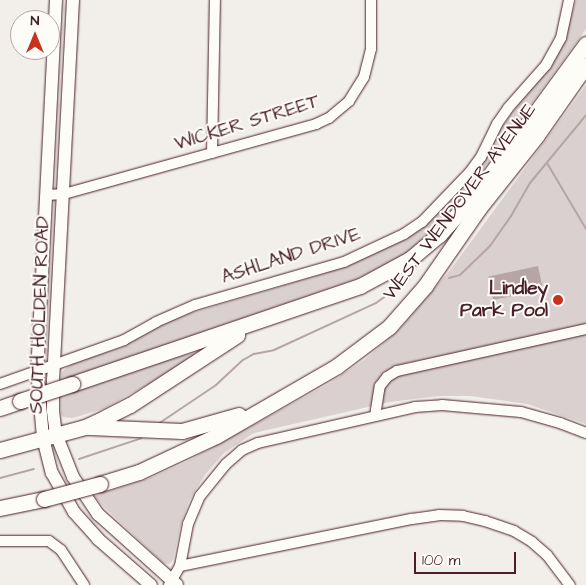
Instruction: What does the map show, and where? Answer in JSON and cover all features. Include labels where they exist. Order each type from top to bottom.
[{"type":"highway","name":"WEST WENDOVER AVENUE","points":[[0,408],[259,321],[376,278],[423,249],[456,218],[479,190],[586,44]]},
{"type":"highway","name":"WEST WENDOVER AVENUE","points":[[0,508],[44,500],[100,484],[139,472],[192,449],[337,366],[369,343],[406,309],[537,135],[586,65]]},
{"type":"highway","points":[[2,449],[85,426],[130,405],[259,321]]},
{"type":"highway","points":[[85,426],[182,431],[260,409]]},
{"type":"main road","name":"SOUTH HOLDEN ROAD","points":[[56,0],[48,195],[38,369],[49,436],[52,472],[74,512],[98,539],[151,585]]},
{"type":"main road","name":"SOUTH HOLDEN ROAD","points":[[73,0],[56,363],[49,436],[89,502],[119,534],[173,584]]},
{"type":"street","points":[[212,153],[214,0]]},
{"type":"street","name":"WICKER STREET","points":[[48,195],[64,194],[316,124],[329,118],[349,101],[364,77],[371,49],[371,0]]},
{"type":"street","name":"ASHLAND DRIVE","points":[[0,384],[124,340],[162,319],[195,305],[344,262],[404,234],[422,222],[470,172],[481,157],[497,124],[508,108],[546,65],[560,38],[569,0]]},
{"type":"street","points":[[375,416],[380,386],[386,377],[397,371],[586,329]]},
{"type":"street","points":[[173,584],[180,566],[188,524],[200,496],[226,464],[242,450],[258,443],[415,407],[470,406],[521,412],[560,423],[586,433]]},
{"type":"street","points":[[180,566],[412,519],[439,515],[463,516],[514,531],[532,542],[547,555],[570,585]]},
{"type":"street","points":[[0,541],[49,541],[61,550],[84,585]]},
{"type":"shaded area","points":[[576,0],[586,0],[586,29],[445,220],[404,255],[357,279],[61,381],[62,372],[71,364],[120,348],[161,325],[188,314],[326,273],[355,261],[429,222],[451,200],[483,161],[502,127],[564,42]]},
{"type":"shaded area","points":[[586,85],[586,424],[527,404],[470,396],[439,396],[390,402],[254,433],[224,453],[205,475],[189,501],[180,528],[173,560],[169,564],[163,563],[94,496],[150,478],[186,462],[328,384],[364,360],[399,330],[451,269]]},
{"type":"shaded area","points":[[538,266],[543,289],[493,300],[488,277]]},
{"type":"shaded area","points":[[194,353],[196,358],[103,409],[73,418],[63,417],[61,414],[60,397],[171,358]]},
{"type":"waterway","points":[[449,278],[460,275],[490,246],[511,216],[530,183],[586,115]]},
{"type":"waterway","points":[[547,163],[586,229]]},
{"type":"waterway","points":[[158,424],[216,385],[243,360],[254,354],[274,350],[376,303],[409,279]]},
{"type":"waterway","points":[[79,459],[142,438]]},
{"type":"waterway","points":[[0,478],[34,469]]},
{"type":"place","name":"Lindley Park Pool","points":[[558,300]]}]
